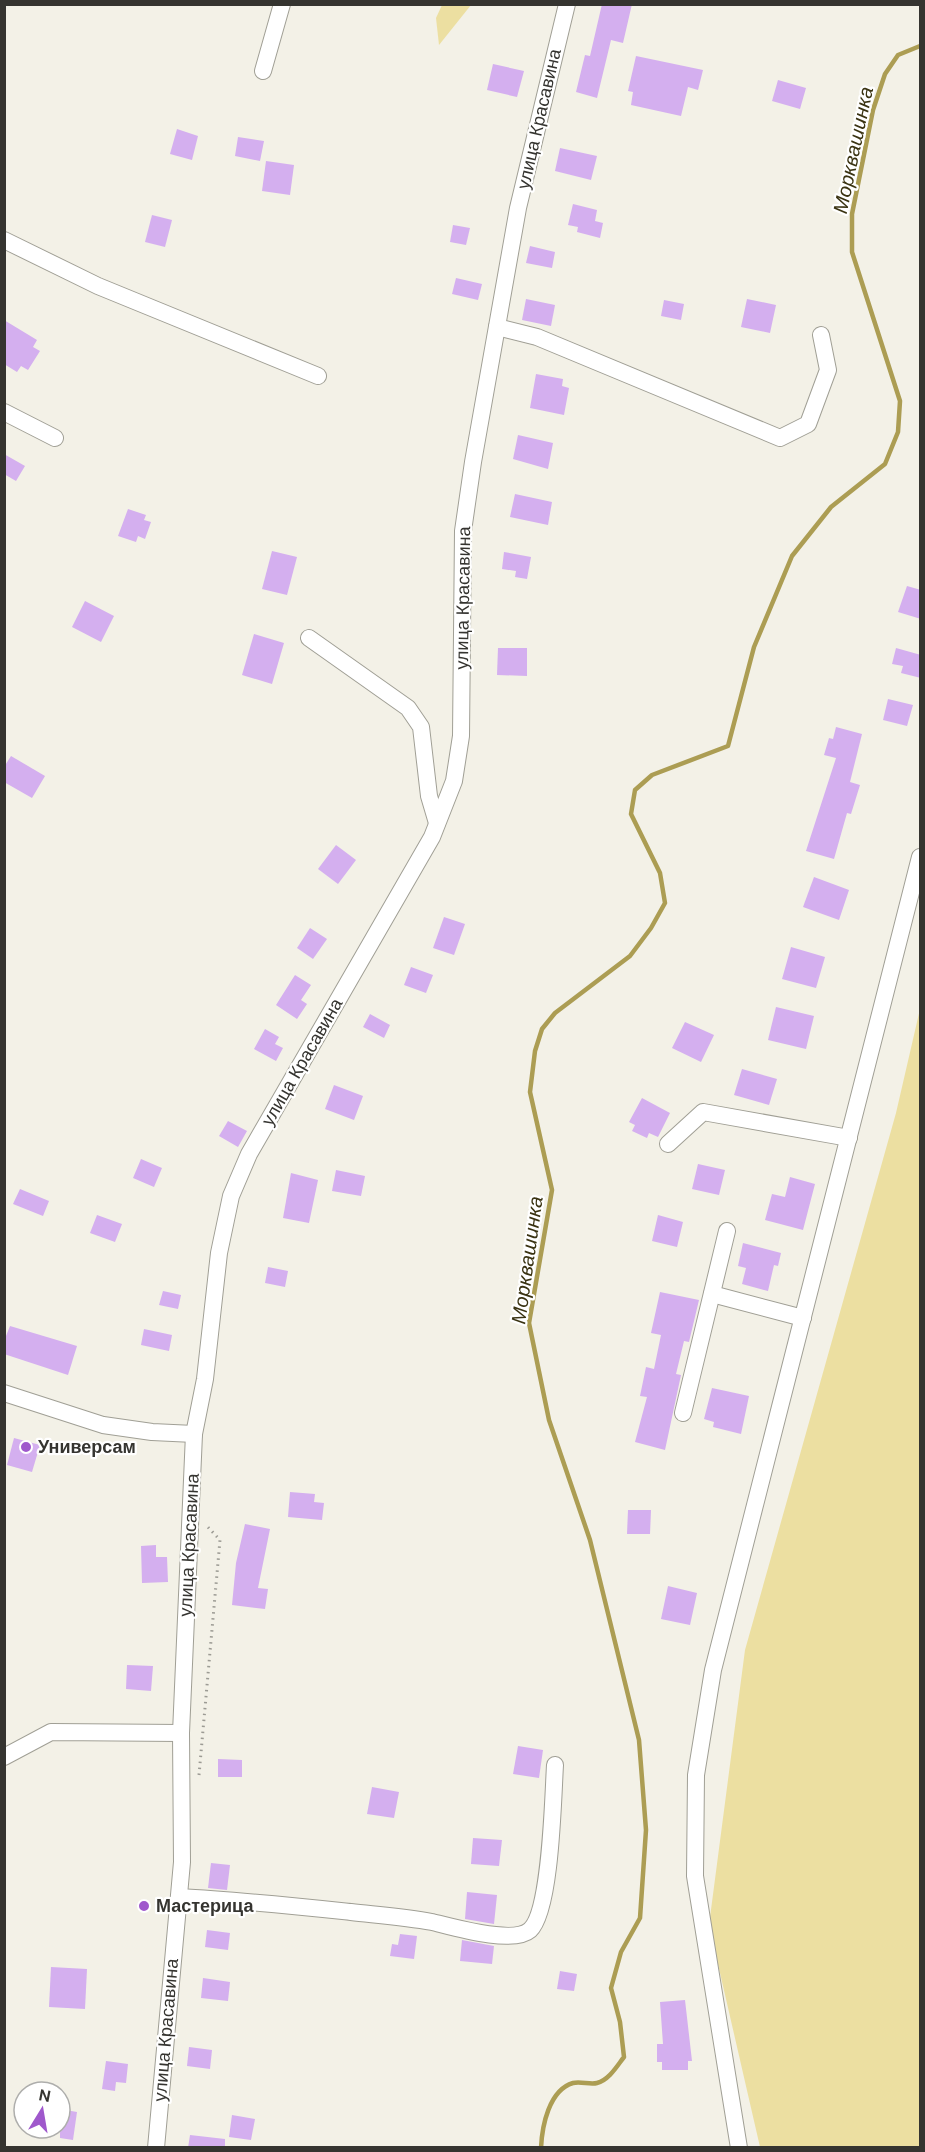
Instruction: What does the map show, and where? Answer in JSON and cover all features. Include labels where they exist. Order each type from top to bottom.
[{"type":"street","points":[[263,71],[282,4]]},
{"type":"street","name":"улица Красавина","points":[[156,2148],[182,1862],[181,1733],[194,1434],[205,1379],[219,1253],[231,1196],[249,1154],[432,837],[454,781],[461,736],[463,531],[518,208],[567,4]]},
{"type":"street","points":[[4,240],[98,286],[318,376]]},
{"type":"street","points":[[497,327],[537,337],[780,438],[808,424],[828,370],[820,335]]},
{"type":"street","points":[[4,412],[55,438]]},
{"type":"street","points":[[309,638],[408,708],[421,728],[429,796],[437,823]]},
{"type":"street","points":[[739,2148],[695,1876],[696,1774],[713,1670],[921,857]]},
{"type":"street","points":[[668,1144],[703,1112],[849,1138]]},
{"type":"street","points":[[683,1413],[727,1231]]},
{"type":"street","points":[[712,1294],[803,1318]]},
{"type":"street","points":[[4,1393],[103,1425],[152,1432],[194,1434]]},
{"type":"street","points":[[4,1757],[51,1732],[181,1733]]},
{"type":"street","points":[[179,1897],[265,1902],[422,1920],[495,1935],[516,1936],[530,1930],[540,1914],[545,1889],[555,1765]]},
{"type":"path","points":[[191,1509],[220,1540],[198,1785]]},
{"type":"shaded area","points":[[442,5],[471,5],[439,45],[436,18]]},
{"type":"shaded area","points":[[920,1009],[920,2147],[760,2147],[709,1925],[745,1650],[896,1113]]},
{"type":"building","points":[[602,4],[632,4],[623,43],[611,40],[597,98],[576,92],[585,55],[590,56]]},
{"type":"building","points":[[636,56],[703,70],[698,90],[688,87],[681,116],[631,105],[633,92],[628,91]]},
{"type":"building","points":[[493,64],[524,71],[517,97],[487,90]]},
{"type":"building","points":[[778,80],[806,88],[800,109],[772,101]]},
{"type":"building","points":[[177,129],[198,136],[192,160],[170,154]]},
{"type":"building","points":[[238,137],[264,141],[260,161],[235,156]]},
{"type":"building","points":[[560,148],[597,156],[591,180],[555,171]]},
{"type":"building","points":[[266,161],[294,165],[290,195],[262,191]]},
{"type":"building","points":[[573,204],[597,210],[595,221],[603,223],[600,238],[577,232],[578,227],[568,225]]},
{"type":"building","points":[[152,215],[172,220],[165,247],[145,242]]},
{"type":"building","points":[[453,225],[470,228],[466,245],[450,242]]},
{"type":"building","points":[[530,246],[555,252],[552,268],[526,263]]},
{"type":"building","points":[[456,278],[482,284],[478,300],[452,294]]},
{"type":"building","points":[[526,299],[555,305],[551,326],[522,320]]},
{"type":"building","points":[[747,299],[776,305],[770,333],[741,327]]},
{"type":"building","points":[[664,300],[684,304],[681,320],[661,316]]},
{"type":"building","points":[[4,320],[37,340],[33,347],[40,351],[28,370],[21,366],[17,372],[4,364]]},
{"type":"building","points":[[536,374],[563,379],[562,386],[569,388],[564,415],[530,408]]},
{"type":"building","points":[[518,435],[553,443],[548,469],[513,459]]},
{"type":"building","points":[[4,454],[25,466],[16,481],[4,474]]},
{"type":"building","points":[[515,494],[552,502],[548,525],[510,517]]},
{"type":"building","points":[[128,509],[146,515],[144,520],[151,522],[145,539],[138,536],[136,542],[118,536]]},
{"type":"building","points":[[272,551],[297,557],[287,595],[262,589]]},
{"type":"building","points":[[504,552],[531,557],[527,579],[515,577],[516,571],[502,569]]},
{"type":"building","points":[[907,586],[921,590],[921,619],[898,612]]},
{"type":"building","points":[[85,601],[114,616],[101,642],[72,627]]},
{"type":"building","points":[[254,634],[284,643],[272,684],[242,675]]},
{"type":"building","points":[[498,648],[527,648],[527,676],[497,675]]},
{"type":"building","points":[[896,648],[921,655],[921,678],[901,673],[903,666],[892,664]]},
{"type":"building","points":[[888,699],[913,705],[907,726],[883,720]]},
{"type":"building","points":[[836,727],[862,734],[850,782],[860,785],[851,814],[847,813],[834,859],[806,851],[836,758],[824,755],[829,738],[833,739]]},
{"type":"building","points":[[11,756],[45,776],[32,798],[4,782],[4,767]]},
{"type":"building","points":[[336,845],[356,860],[338,884],[318,869]]},
{"type":"building","points":[[814,877],[849,890],[839,920],[803,907]]},
{"type":"building","points":[[444,917],[465,924],[454,955],[433,948]]},
{"type":"building","points":[[310,928],[327,939],[313,959],[297,948]]},
{"type":"building","points":[[791,947],[825,957],[816,988],[782,979]]},
{"type":"building","points":[[411,967],[433,975],[426,993],[404,985]]},
{"type":"building","points":[[295,975],[311,985],[301,1000],[307,1004],[297,1019],[276,1005]]},
{"type":"building","points":[[776,1007],[814,1016],[806,1049],[768,1040]]},
{"type":"building","points":[[370,1014],[390,1025],[384,1038],[363,1027]]},
{"type":"building","points":[[685,1022],[714,1035],[701,1062],[672,1048]]},
{"type":"building","points":[[265,1029],[279,1037],[275,1044],[283,1048],[276,1061],[254,1049]]},
{"type":"building","points":[[742,1069],[777,1079],[769,1105],[734,1095]]},
{"type":"building","points":[[334,1085],[363,1096],[354,1120],[325,1109]]},
{"type":"building","points":[[642,1098],[670,1113],[658,1137],[649,1133],[647,1138],[632,1131],[635,1125],[629,1122]]},
{"type":"building","points":[[228,1121],[247,1131],[238,1147],[219,1136]]},
{"type":"building","points":[[141,1159],[162,1168],[154,1187],[133,1178]]},
{"type":"building","points":[[698,1164],[725,1170],[719,1195],[692,1189]]},
{"type":"building","points":[[336,1170],[365,1176],[361,1196],[332,1191]]},
{"type":"building","points":[[291,1173],[318,1180],[309,1223],[283,1218]]},
{"type":"building","points":[[790,1177],[815,1184],[803,1230],[765,1220],[772,1194],[785,1197]]},
{"type":"building","points":[[20,1189],[49,1201],[43,1216],[13,1204]]},
{"type":"building","points":[[97,1215],[122,1224],[115,1242],[90,1233]]},
{"type":"building","points":[[658,1215],[683,1222],[677,1247],[652,1241]]},
{"type":"building","points":[[743,1243],[781,1253],[778,1266],[774,1265],[768,1291],[742,1284],[746,1268],[738,1266]]},
{"type":"building","points":[[268,1267],[288,1271],[285,1287],[265,1283]]},
{"type":"building","points":[[163,1291],[181,1295],[178,1309],[159,1305]]},
{"type":"building","points":[[660,1292],[699,1300],[689,1342],[684,1341],[676,1374],[681,1375],[665,1450],[635,1442],[647,1397],[640,1396],[646,1367],[654,1369],[661,1335],[651,1333]]},
{"type":"building","points":[[10,1326],[77,1346],[68,1375],[4,1354],[4,1341]]},
{"type":"building","points":[[144,1329],[172,1335],[169,1351],[141,1345]]},
{"type":"building","points":[[712,1388],[749,1396],[741,1434],[713,1427],[714,1422],[704,1419]]},
{"type":"building","points":[[14,1438],[40,1445],[32,1472],[7,1465]]},
{"type":"building","points":[[290,1492],[315,1494],[314,1502],[324,1503],[322,1520],[288,1517]]},
{"type":"building","points":[[628,1510],[651,1510],[650,1534],[627,1534]]},
{"type":"building","points":[[245,1524],[270,1529],[258,1588],[268,1589],[265,1609],[232,1605],[236,1563]]},
{"type":"building","points":[[156,1545],[156,1557],[167,1557],[168,1582],[142,1583],[141,1546]]},
{"type":"building","points":[[668,1586],[697,1593],[690,1625],[661,1619]]},
{"type":"building","points":[[127,1665],[153,1666],[151,1691],[126,1689]]},
{"type":"building","points":[[518,1746],[543,1750],[539,1778],[513,1774]]},
{"type":"building","points":[[218,1759],[242,1760],[242,1777],[218,1777]]},
{"type":"building","points":[[372,1787],[399,1792],[394,1818],[367,1814]]},
{"type":"building","points":[[473,1838],[502,1840],[499,1866],[471,1864]]},
{"type":"building","points":[[211,1863],[230,1865],[227,1890],[208,1888]]},
{"type":"building","points":[[467,1892],[497,1895],[494,1924],[465,1919]]},
{"type":"building","points":[[207,1930],[230,1933],[228,1950],[205,1947]]},
{"type":"building","points":[[400,1934],[417,1936],[414,1959],[390,1956],[392,1944],[398,1945]]},
{"type":"building","points":[[462,1940],[494,1946],[492,1964],[460,1961]]},
{"type":"building","points":[[51,1967],[87,1969],[85,2009],[49,2007]]},
{"type":"building","points":[[560,1971],[577,1974],[574,1991],[557,1989]]},
{"type":"building","points":[[203,1978],[230,1982],[228,2001],[201,1998]]},
{"type":"building","points":[[685,2000],[692,2061],[688,2061],[688,2070],[662,2070],[662,2062],[657,2062],[657,2044],[663,2044],[660,2002]]},
{"type":"building","points":[[189,2047],[212,2050],[210,2069],[187,2066]]},
{"type":"building","points":[[106,2061],[128,2064],[126,2083],[116,2082],[115,2091],[102,2089]]},
{"type":"building","points":[[72,2111],[77,2112],[72,2140]]},
{"type":"building","points":[[232,2115],[255,2119],[251,2140],[229,2137]]},
{"type":"building","points":[[190,2135],[225,2139],[225,2148],[188,2148]]},
{"type":"waterway","name":"Морквашинка","points":[[541,2148],[548,2110],[558,2093],[573,2083],[594,2083],[605,2079],[624,2057],[620,2022],[611,1988],[621,1952],[640,1918],[646,1830],[639,1740],[590,1540],[549,1420],[529,1323],[552,1190],[530,1092],[535,1051],[542,1029],[555,1013],[630,956],[651,928],[665,903],[660,873],[631,814],[635,790],[652,775],[728,746],[754,647],[792,556],[831,507],[885,464],[898,432],[900,401],[852,252],[852,214],[873,110],[885,74],[898,55],[920,46]]},
{"type":"place","name":"Универсам","points":[[26,1447]]},
{"type":"place","name":"Мастерица","points":[[144,1906]]}]
